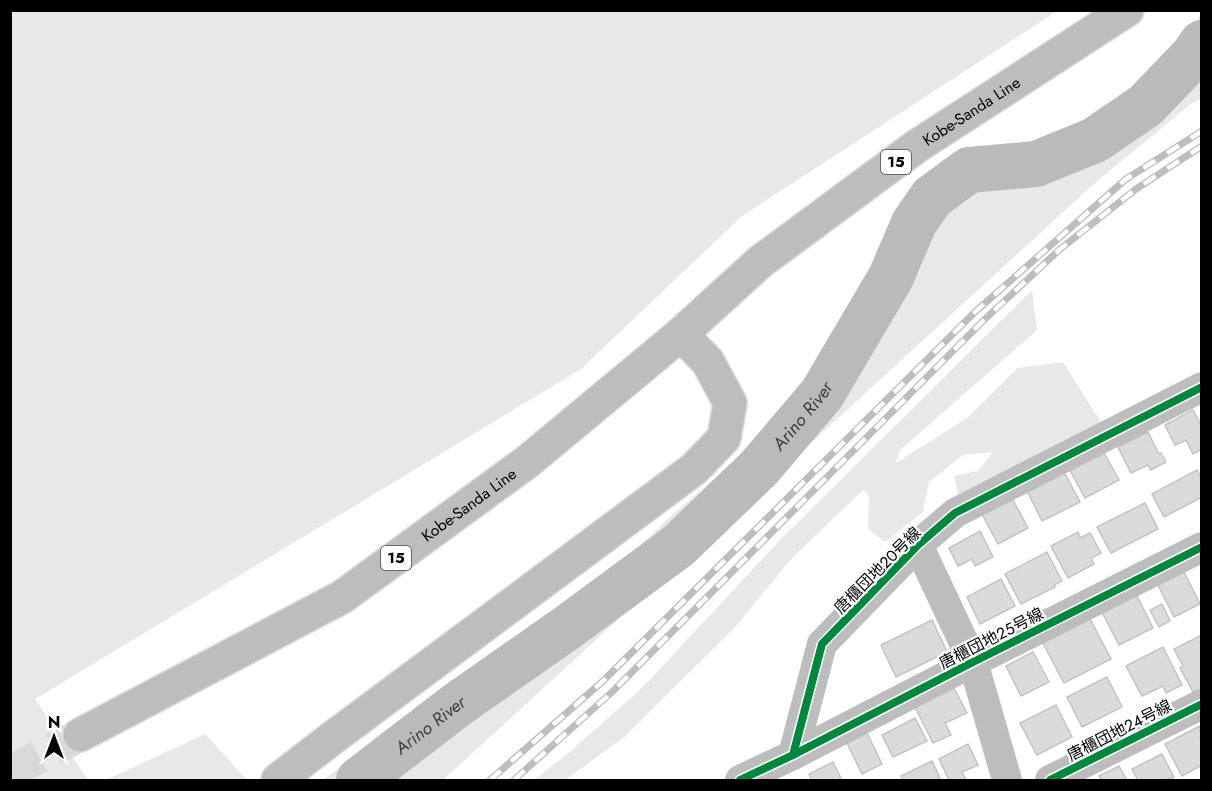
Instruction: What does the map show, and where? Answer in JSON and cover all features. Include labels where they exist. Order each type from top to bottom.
[{"type":"main road","name":"Kobe-Sanda Line","points":[[80,735],[342,597],[527,462],[681,334],[760,262],[917,146],[1127,10]]},
{"type":"main road","points":[[278,780],[694,470],[724,438],[730,403],[708,362],[681,334]]},
{"type":"street","name":"唐櫃団地２０号線","points":[[793,755],[822,644],[918,545],[955,513],[1202,387]]},
{"type":"street","points":[[918,545],[973,662],[1006,780]]},
{"type":"street","name":"唐櫃団地２５号線","points":[[793,755],[1202,547]]},
{"type":"street","name":"唐櫃団地２４号線","points":[[1050,780],[1202,704]]},
{"type":"street","points":[[740,780],[793,755]]},
{"type":"shaded area","points":[[10,11],[1057,11],[742,216],[581,369],[35,699],[88,780],[11,780]]},
{"type":"shaded area","points":[[1201,12],[1201,98],[1097,181],[443,780],[323,780],[626,559],[672,515],[761,439],[838,344],[903,219],[903,201],[936,170],[969,158],[1030,150],[1092,130],[1152,86],[1188,45]]},
{"type":"shaded area","points":[[1032,290],[1037,330],[899,451],[896,463],[967,418],[1018,368],[1063,362],[1107,432],[959,500],[954,476],[978,471],[993,452],[963,455],[929,482],[923,512],[885,542],[868,529],[869,496],[863,490],[790,560],[737,625],[623,738],[565,780],[534,780],[565,756],[642,688],[781,539]]},
{"type":"shaded area","points":[[205,734],[247,780],[106,780]]},
{"type":"building","points":[[1193,410],[1202,427],[1202,449],[1193,454],[1186,440],[1175,445],[1165,425]]},
{"type":"building","points":[[1148,432],[1159,454],[1161,453],[1166,462],[1151,470],[1148,465],[1131,473],[1118,447]]},
{"type":"building","points":[[1104,453],[1119,480],[1085,498],[1070,470]]},
{"type":"building","points":[[1063,470],[1080,502],[1042,521],[1026,489]]},
{"type":"building","points":[[1197,470],[1202,480],[1202,497],[1164,517],[1152,494]]},
{"type":"building","points":[[1012,498],[1028,528],[998,544],[982,514]]},
{"type":"building","points":[[1145,503],[1158,529],[1111,553],[1097,527]]},
{"type":"building","points":[[980,531],[993,557],[975,566],[972,559],[958,566],[949,548]]},
{"type":"building","points":[[1078,532],[1080,538],[1090,533],[1101,553],[1091,558],[1094,564],[1068,578],[1051,546]]},
{"type":"building","points":[[1047,552],[1062,581],[1054,585],[1055,587],[1021,604],[1005,574]]},
{"type":"building","points":[[1184,572],[1200,604],[1174,617],[1158,585]]},
{"type":"building","points":[[1001,579],[1015,606],[980,624],[967,597]]},
{"type":"building","points":[[1135,592],[1153,628],[1119,645],[1101,610]]},
{"type":"building","points":[[1162,604],[1170,621],[1159,627],[1150,610]]},
{"type":"building","points":[[1090,619],[1111,659],[1064,683],[1043,643]]},
{"type":"building","points":[[932,620],[947,652],[896,677],[881,645]]},
{"type":"building","points":[[1202,635],[1202,688],[1193,692],[1180,668],[1183,666],[1174,649]]},
{"type":"building","points":[[1163,647],[1182,685],[1166,693],[1163,686],[1142,696],[1126,666]]},
{"type":"building","points":[[1033,652],[1049,682],[1021,696],[1006,666]]},
{"type":"building","points":[[1107,677],[1122,707],[1082,727],[1067,697]]},
{"type":"building","points":[[954,688],[967,713],[945,723],[951,735],[933,743],[915,707]]},
{"type":"building","points":[[1056,705],[1072,737],[1037,755],[1020,723]]},
{"type":"building","points":[[915,718],[927,741],[893,757],[882,735]]},
{"type":"building","points":[[1200,726],[1202,765],[1182,776],[1165,744]]},
{"type":"building","points":[[867,733],[882,764],[862,774],[847,743]]},
{"type":"building","points":[[968,744],[978,765],[962,772],[966,780],[949,780],[939,759]]},
{"type":"building","points":[[1162,754],[1174,777],[1166,780],[1138,780],[1132,769]]},
{"type":"building","points":[[932,761],[941,780],[903,780],[901,776]]},
{"type":"building","points":[[833,762],[842,780],[812,780],[809,774]]},
{"type":"building","points":[[1119,766],[1127,780],[1102,780],[1099,776]]},
{"type":"waterway","name":"Arino River","points":[[359,780],[458,704],[678,546],[759,468],[822,394],[891,277],[914,223],[932,197],[969,170],[1036,164],[1095,140],[1146,105],[1193,56],[1202,43]]},
{"type":"tunnel","points":[[10,772],[80,735]]},
{"type":"railway","points":[[490,780],[603,681],[976,311],[1126,179],[1202,131]]},
{"type":"railway","points":[[514,780],[612,692],[983,321],[1059,250],[1136,189],[1202,146]]},
{"type":"cycle path","points":[[740,780],[793,755],[822,644],[918,545],[955,513],[1202,387]]},
{"type":"cycle path","points":[[793,755],[1202,547]]},
{"type":"cycle path","points":[[1050,780],[1202,704]]}]
